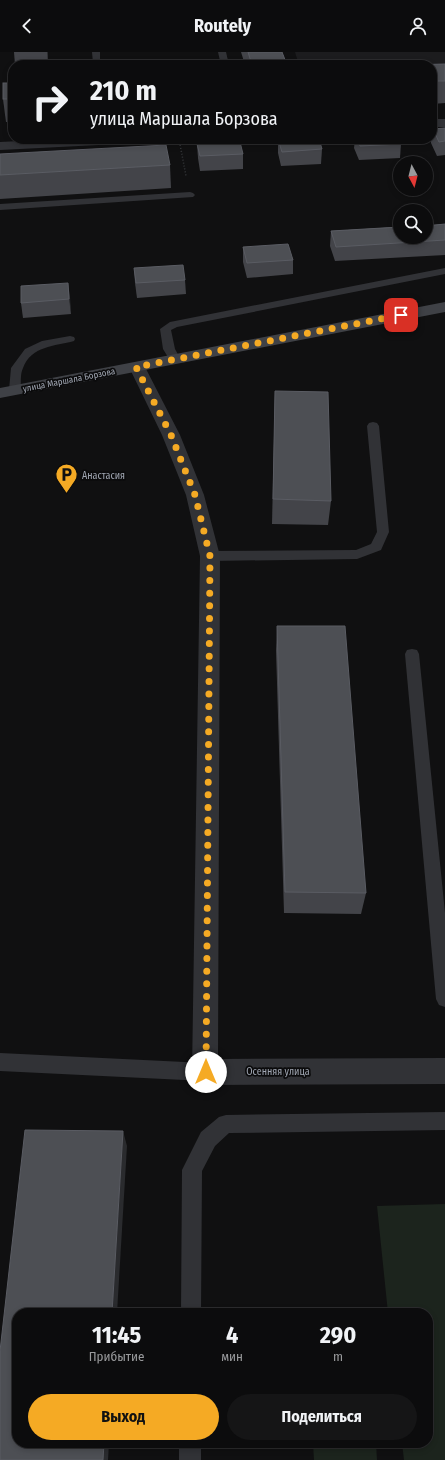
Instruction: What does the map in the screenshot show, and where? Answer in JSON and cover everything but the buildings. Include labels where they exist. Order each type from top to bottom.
[{"type":"main road","name":"улица Маршала Борзова","points":[[7,391],[445,307]]},
{"type":"street","points":[[0,146],[39,144]]},
{"type":"street","points":[[136,367],[171,435],[195,495],[210,556],[206,1072]]},
{"type":"street","name":"Осенняя улица","points":[[206,1072],[445,1071]]},
{"type":"lane","points":[[0,207],[190,195]]},
{"type":"lane","points":[[175,360],[169,350],[165,329],[174,324],[445,271]]},
{"type":"lane","points":[[7,391],[17,368],[29,351],[46,343],[70,339]]},
{"type":"lane","points":[[210,556],[357,554],[376,547],[383,532],[373,426]]},
{"type":"lane","points":[[412,654],[445,999]]},
{"type":"lane","points":[[0,1062],[206,1072]]},
{"type":"lane","points":[[191,1308],[192,1170],[208,1139],[226,1124],[445,1122]]},
{"type":"lane","points":[[190,1448],[190,1460]]},
{"type":"path","points":[[180,144],[190,195]]},
{"type":"shaded area","points":[[295,52],[445,52],[445,72],[437,68],[437,60],[297,60]]},
{"type":"shaded area","points":[[445,1204],[445,1460],[404,1460],[403,1448],[433,1448],[433,1308],[387,1308],[377,1206]]},
{"type":"shaded area","points":[[313,1448],[376,1448],[377,1460],[314,1460]]},
{"type":"place","name":"Анастасия","points":[[67,494]]},
{"type":"route","points":[[206,1072],[210,556],[195,495],[171,435],[136,367],[401,315]]}]
